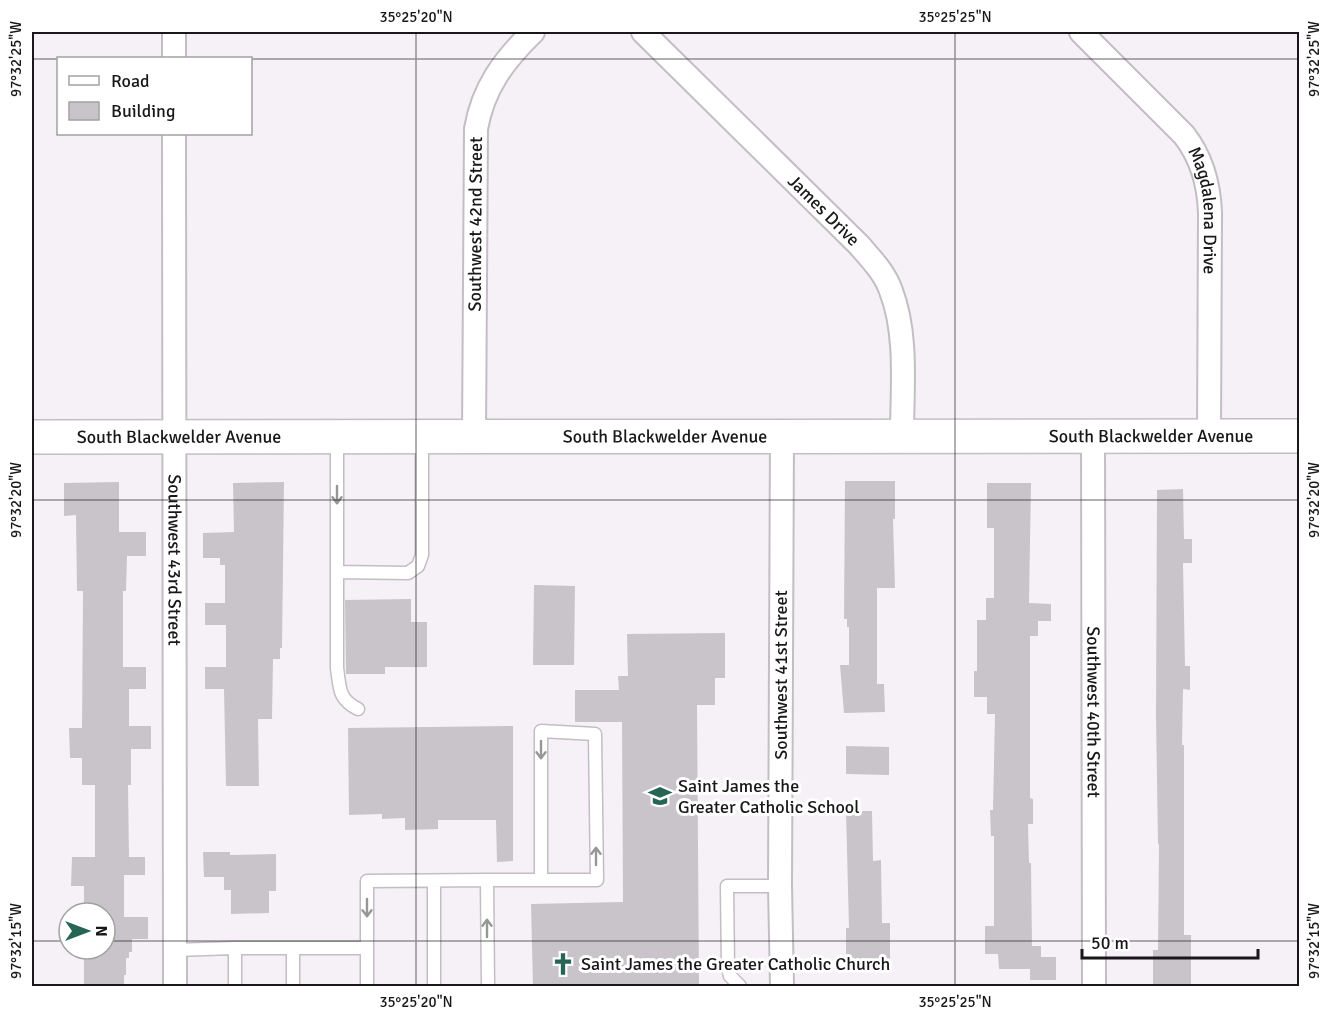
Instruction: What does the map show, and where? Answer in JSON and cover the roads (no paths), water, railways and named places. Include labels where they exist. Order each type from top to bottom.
[{"type":"street","points":[[174,32],[174,57]]},
{"type":"street","name":"Southwest 42nd Street","points":[[474,436],[476,129],[481,106],[491,83],[501,66],[533,32]]},
{"type":"street","name":"James Drive","points":[[644,32],[859,245],[883,274],[897,310],[900,338],[902,436]]},
{"type":"street","name":"Magdalena Drive","points":[[1081,32],[1184,135],[1203,169],[1210,213],[1209,436]]},
{"type":"street","name":"Southwest 43rd Street","points":[[174,135],[175,987]]},
{"type":"street","name":"Southwest 41st Street","points":[[782,435],[780,886],[782,987]]},
{"type":"street","name":"Southwest 40th Street","points":[[1093,436],[1094,987]]},
{"type":"street","name":"South Blackwelder Avenue","points":[[32,437],[1299,436]]},
{"type":"lane","points":[[337,436],[337,668],[341,694],[346,703],[358,709]]},
{"type":"lane","points":[[337,572],[408,573],[418,566],[422,555],[422,436]]},
{"type":"lane","points":[[367,987],[367,881],[597,880],[595,734],[542,731],[541,880]]},
{"type":"lane","points":[[434,880],[434,987]]},
{"type":"lane","points":[[487,880],[488,987]]},
{"type":"lane","points":[[740,987],[730,976],[728,968],[727,886],[780,886]]},
{"type":"lane","points":[[235,948],[235,987]]},
{"type":"lane","points":[[293,948],[293,987]]},
{"type":"lane","points":[[175,950],[367,948]]},
{"type":"place","name":"Saint James the Greater Catholic School","points":[[660,796]]},
{"type":"place","name":"Saint James the Greater Catholic Church","points":[[563,964]]}]
